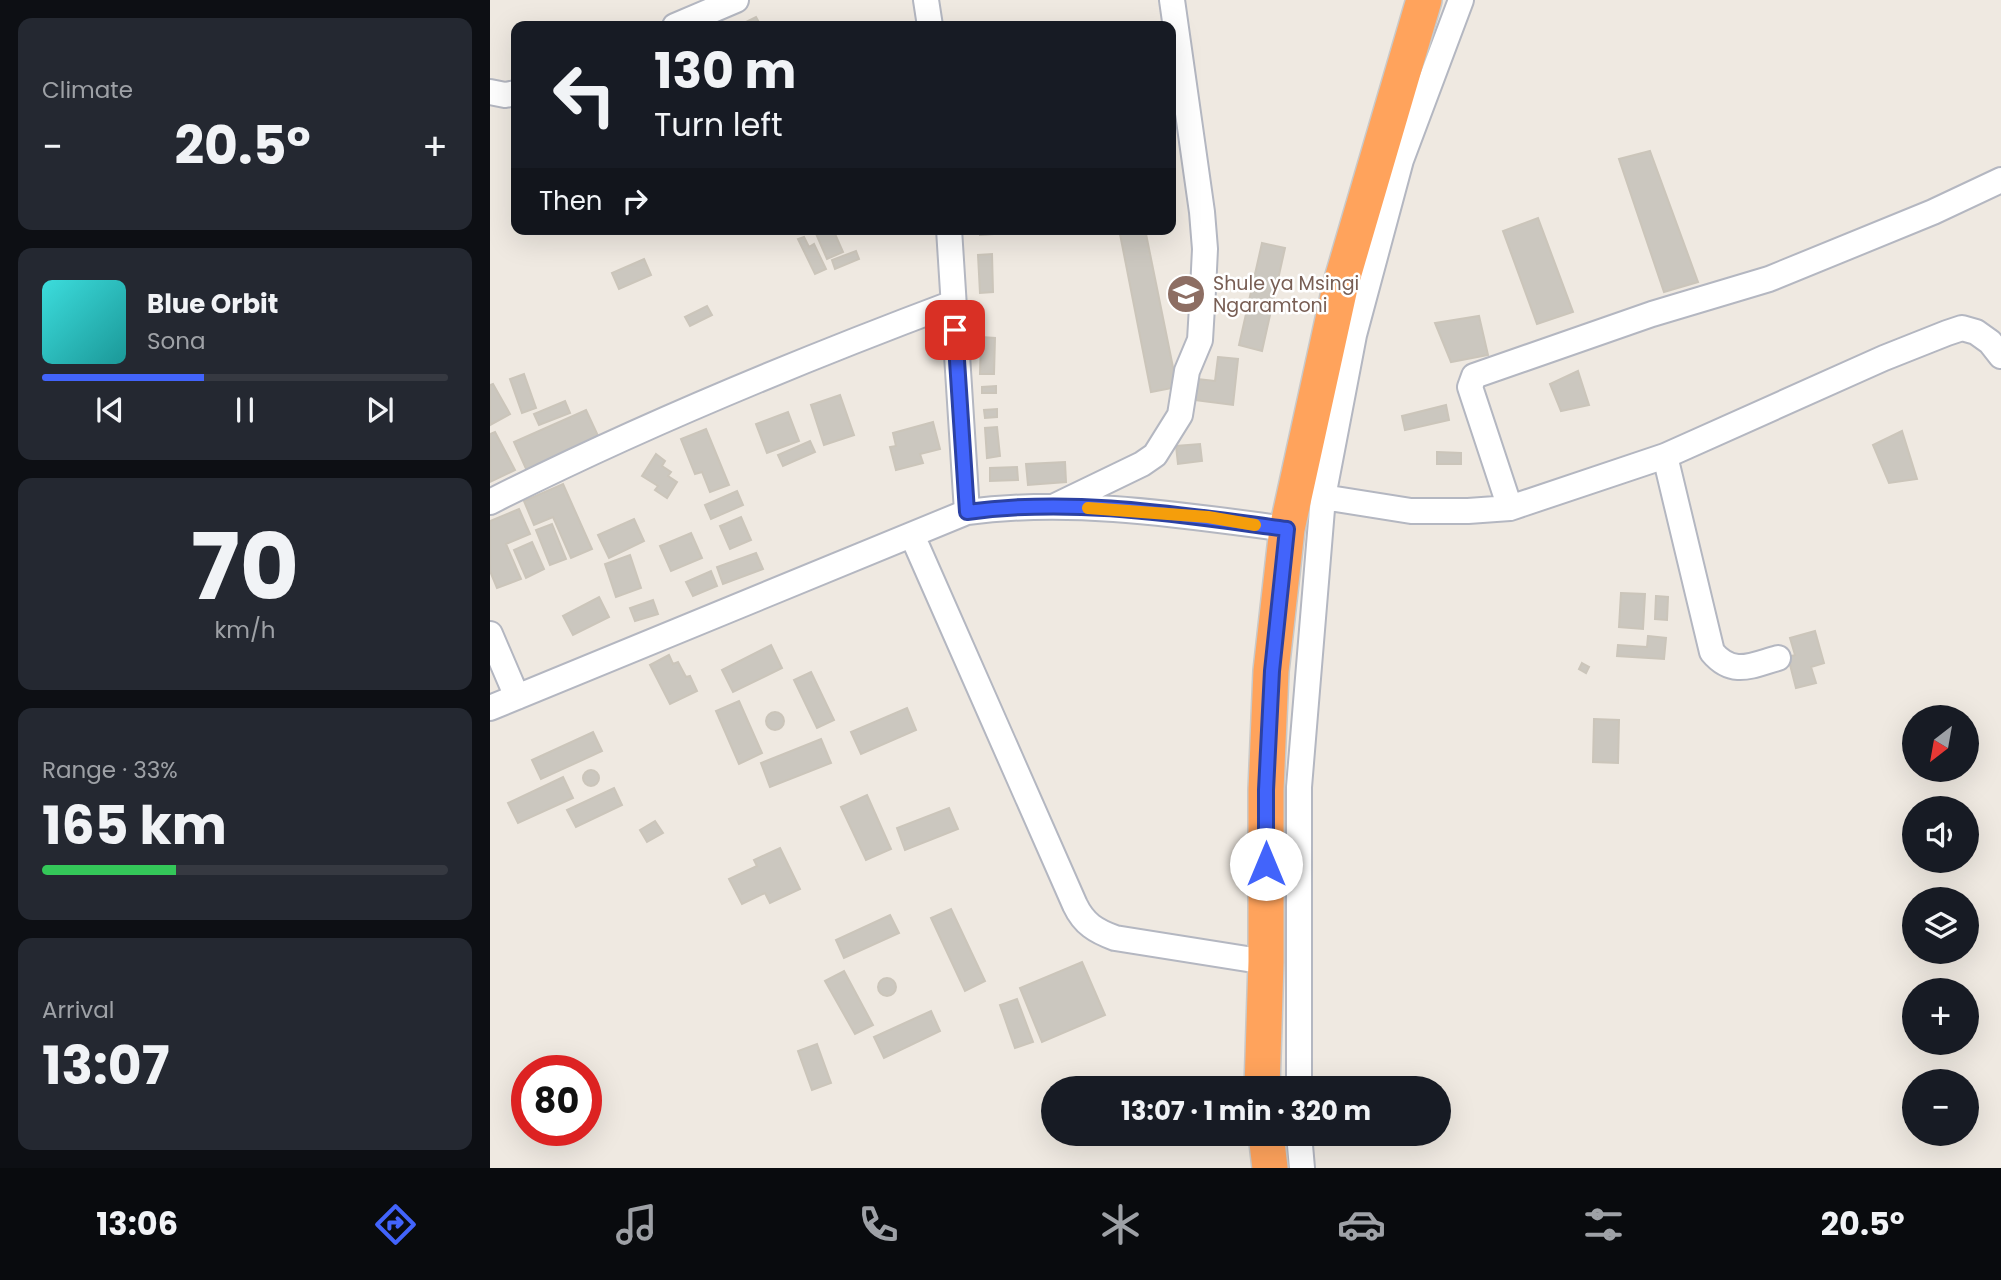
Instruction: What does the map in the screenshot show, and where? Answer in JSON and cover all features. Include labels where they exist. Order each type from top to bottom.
[{"type":"highway","points":[[1262,1076],[1266,962],[1266,790],[1271,684],[1287,529],[1341,283],[1424,0]]},
{"type":"highway","points":[[1267,1146],[1270,1168]]},
{"type":"street","points":[[687,21],[736,0]]},
{"type":"street","points":[[926,0],[929,21]]},
{"type":"street","points":[[1172,0],[1175,21]]},
{"type":"street","points":[[1298,1076],[1299,786],[1324,496],[1354,335],[1401,160],[1461,0]]},
{"type":"street","points":[[1055,507],[1156,455],[1180,415],[1187,371],[1200,340],[1205,249],[1176,28]]},
{"type":"street","points":[[490,92],[511,94]]},
{"type":"street","points":[[1510,508],[1470,387],[1474,376],[1651,314],[1769,279],[1933,212],[2001,180]]},
{"type":"street","points":[[949,235],[967,512]]},
{"type":"street","points":[[490,502],[583,455],[823,352],[953,303]]},
{"type":"street","points":[[1324,496],[1411,511],[1510,508],[1665,456],[1884,358],[1954,330],[1962,328],[1976,332],[1990,342],[2001,356]]},
{"type":"street","points":[[1665,456],[1712,652],[1726,666],[1742,668],[1778,658]]},
{"type":"street","points":[[490,708],[967,512],[1012,506],[1055,507],[1196,516],[1287,529]]},
{"type":"street","points":[[912,536],[1075,905],[1086,923],[1115,938],[1266,962]]},
{"type":"street","points":[[490,634],[517,697]]},
{"type":"street","points":[[1300,1146],[1302,1168]]},
{"type":"building","points":[[1650,151],[1698,282],[1664,292],[1619,159]]},
{"type":"building","points":[[1538,218],[1573,312],[1537,324],[1503,231]]},
{"type":"building","points":[[817,235],[835,235],[843,252],[827,259]]},
{"type":"building","points":[[1120,235],[1146,235],[1177,387],[1151,392]]},
{"type":"building","points":[[804,237],[809,247],[814,244],[826,269],[815,274],[798,239]]},
{"type":"building","points":[[1262,243],[1285,248],[1262,351],[1239,345]]},
{"type":"building","points":[[856,251],[859,259],[835,269],[832,260]]},
{"type":"building","points":[[992,254],[993,292],[980,293],[978,255]]},
{"type":"building","points":[[644,259],[651,275],[619,289],[612,273]]},
{"type":"building","points":[[707,306],[712,315],[690,326],[685,317]]},
{"type":"building","points":[[1479,316],[1488,355],[1451,362],[1435,323]]},
{"type":"building","points":[[981,337],[995,338],[994,374],[980,374]]},
{"type":"building","points":[[1218,357],[1238,359],[1233,405],[1186,399],[1189,378],[1215,381]]},
{"type":"building","points":[[1578,371],[1589,405],[1561,411],[1550,384]]},
{"type":"building","points":[[524,374],[536,408],[522,413],[510,379]]},
{"type":"building","points":[[493,384],[510,414],[490,425],[490,385]]},
{"type":"building","points":[[996,386],[996,393],[982,393],[982,387]]},
{"type":"building","points":[[840,395],[854,435],[824,445],[811,405]]},
{"type":"building","points":[[565,401],[570,413],[539,425],[534,414]]},
{"type":"building","points":[[1446,405],[1449,420],[1405,430],[1402,416]]},
{"type":"building","points":[[997,409],[997,417],[985,418],[984,410]]},
{"type":"building","points":[[586,410],[599,438],[527,471],[514,442]]},
{"type":"building","points":[[788,412],[799,441],[767,453],[756,424]]},
{"type":"building","points":[[933,422],[940,449],[920,454],[923,463],[896,470],[890,447],[896,446],[893,433]]},
{"type":"building","points":[[997,427],[1000,456],[987,458],[985,428]]},
{"type":"building","points":[[706,429],[729,485],[710,492],[702,472],[695,474],[681,439]]},
{"type":"building","points":[[1902,431],[1917,479],[1889,483],[1873,445]]},
{"type":"building","points":[[495,432],[515,470],[490,482],[490,434]]},
{"type":"building","points":[[810,441],[815,452],[783,466],[778,455]]},
{"type":"building","points":[[1200,444],[1202,461],[1178,464],[1176,446]]},
{"type":"building","points":[[1437,452],[1461,453],[1461,464],[1437,464]]},
{"type":"building","points":[[656,454],[665,461],[662,466],[671,472],[668,476],[677,482],[667,498],[655,490],[658,486],[642,476]]},
{"type":"building","points":[[1065,462],[1066,482],[1028,485],[1026,464]]},
{"type":"building","points":[[1017,467],[1018,480],[990,481],[990,468]]},
{"type":"building","points":[[563,484],[592,549],[571,558],[553,517],[534,525],[524,501]]},
{"type":"building","points":[[737,491],[743,505],[711,519],[705,505]]},
{"type":"building","points":[[519,509],[530,534],[506,544],[521,579],[497,588],[490,571],[490,521]]},
{"type":"building","points":[[741,517],[751,540],[730,549],[720,526]]},
{"type":"building","points":[[634,519],[644,541],[609,558],[598,535]]},
{"type":"building","points":[[552,524],[566,559],[550,565],[536,530]]},
{"type":"building","points":[[691,533],[702,558],[671,571],[660,546]]},
{"type":"building","points":[[532,542],[544,569],[526,578],[514,550]]},
{"type":"building","points":[[756,553],[763,569],[723,584],[717,567]]},
{"type":"building","points":[[630,555],[641,588],[616,597],[605,564]]},
{"type":"building","points":[[711,571],[717,586],[693,596],[686,582]]},
{"type":"building","points":[[1621,593],[1645,594],[1643,629],[1619,627]]},
{"type":"building","points":[[1656,596],[1668,597],[1667,620],[1655,619]]},
{"type":"building","points":[[599,597],[609,617],[573,635],[563,616]]},
{"type":"building","points":[[653,600],[658,614],[635,621],[630,608]]},
{"type":"building","points":[[1815,631],[1824,663],[1811,667],[1816,683],[1796,688],[1788,657],[1795,655],[1790,638]]},
{"type":"building","points":[[1648,636],[1666,638],[1664,659],[1617,656],[1618,645],[1647,647]]},
{"type":"building","points":[[771,645],[782,668],[733,692],[722,670]]},
{"type":"building","points":[[669,655],[673,664],[678,662],[686,677],[690,676],[697,691],[670,704],[650,665]]},
{"type":"building","points":[[1582,663],[1589,667],[1586,673],[1579,669]]},
{"type":"building","points":[[811,672],[834,720],[817,728],[794,680]]},
{"type":"building","points":[[739,701],[762,753],[739,764],[716,711]]},
{"type":"building","points":[[907,708],[916,730],[861,754],[851,732]]},
{"type":"building","points":[[775,712],[781,715],[784,721],[781,727],[775,730],[769,727],[766,721],[769,715]]},
{"type":"building","points":[[1594,719],[1619,720],[1618,763],[1593,762]]},
{"type":"building","points":[[593,732],[602,751],[541,779],[532,760]]},
{"type":"building","points":[[821,739],[831,763],[770,787],[761,763]]},
{"type":"building","points":[[591,770],[597,772],[597,784],[591,786],[585,784],[583,778],[585,772]]},
{"type":"building","points":[[563,777],[573,798],[518,823],[508,803]]},
{"type":"building","points":[[614,788],[622,805],[576,827],[567,810]]},
{"type":"building","points":[[867,795],[891,849],[866,860],[841,807]]},
{"type":"building","points":[[949,808],[958,829],[905,850],[897,828]]},
{"type":"building","points":[[655,821],[663,833],[647,842],[640,830]]},
{"type":"building","points":[[780,848],[800,889],[770,903],[765,893],[742,904],[729,879],[757,866],[754,860]]},
{"type":"building","points":[[951,909],[985,981],[965,991],[931,918]]},
{"type":"building","points":[[890,915],[899,933],[844,958],[836,940]]},
{"type":"building","points":[[1082,962],[1105,1015],[1042,1042],[1020,988]]},
{"type":"building","points":[[844,971],[873,1025],[855,1034],[825,981]]},
{"type":"building","points":[[887,978],[893,981],[896,987],[893,993],[887,996],[881,993],[878,987],[881,981]]},
{"type":"building","points":[[1017,999],[1033,1042],[1015,1048],[1000,1005]]},
{"type":"building","points":[[931,1011],[940,1031],[884,1058],[874,1037]]},
{"type":"building","points":[[817,1044],[831,1083],[812,1090],[798,1051]]},
{"type":"slow traffic","points":[[1088,508],[1208,517],[1255,525]]},
{"type":"place","name":"Shule ya Msingi Ngaramtoni","points":[[1186,294]]},
{"type":"route","points":[[955,330],[967,512],[1012,506],[1148,511],[1287,529],[1272,671],[1266,790],[1266,864]]}]
